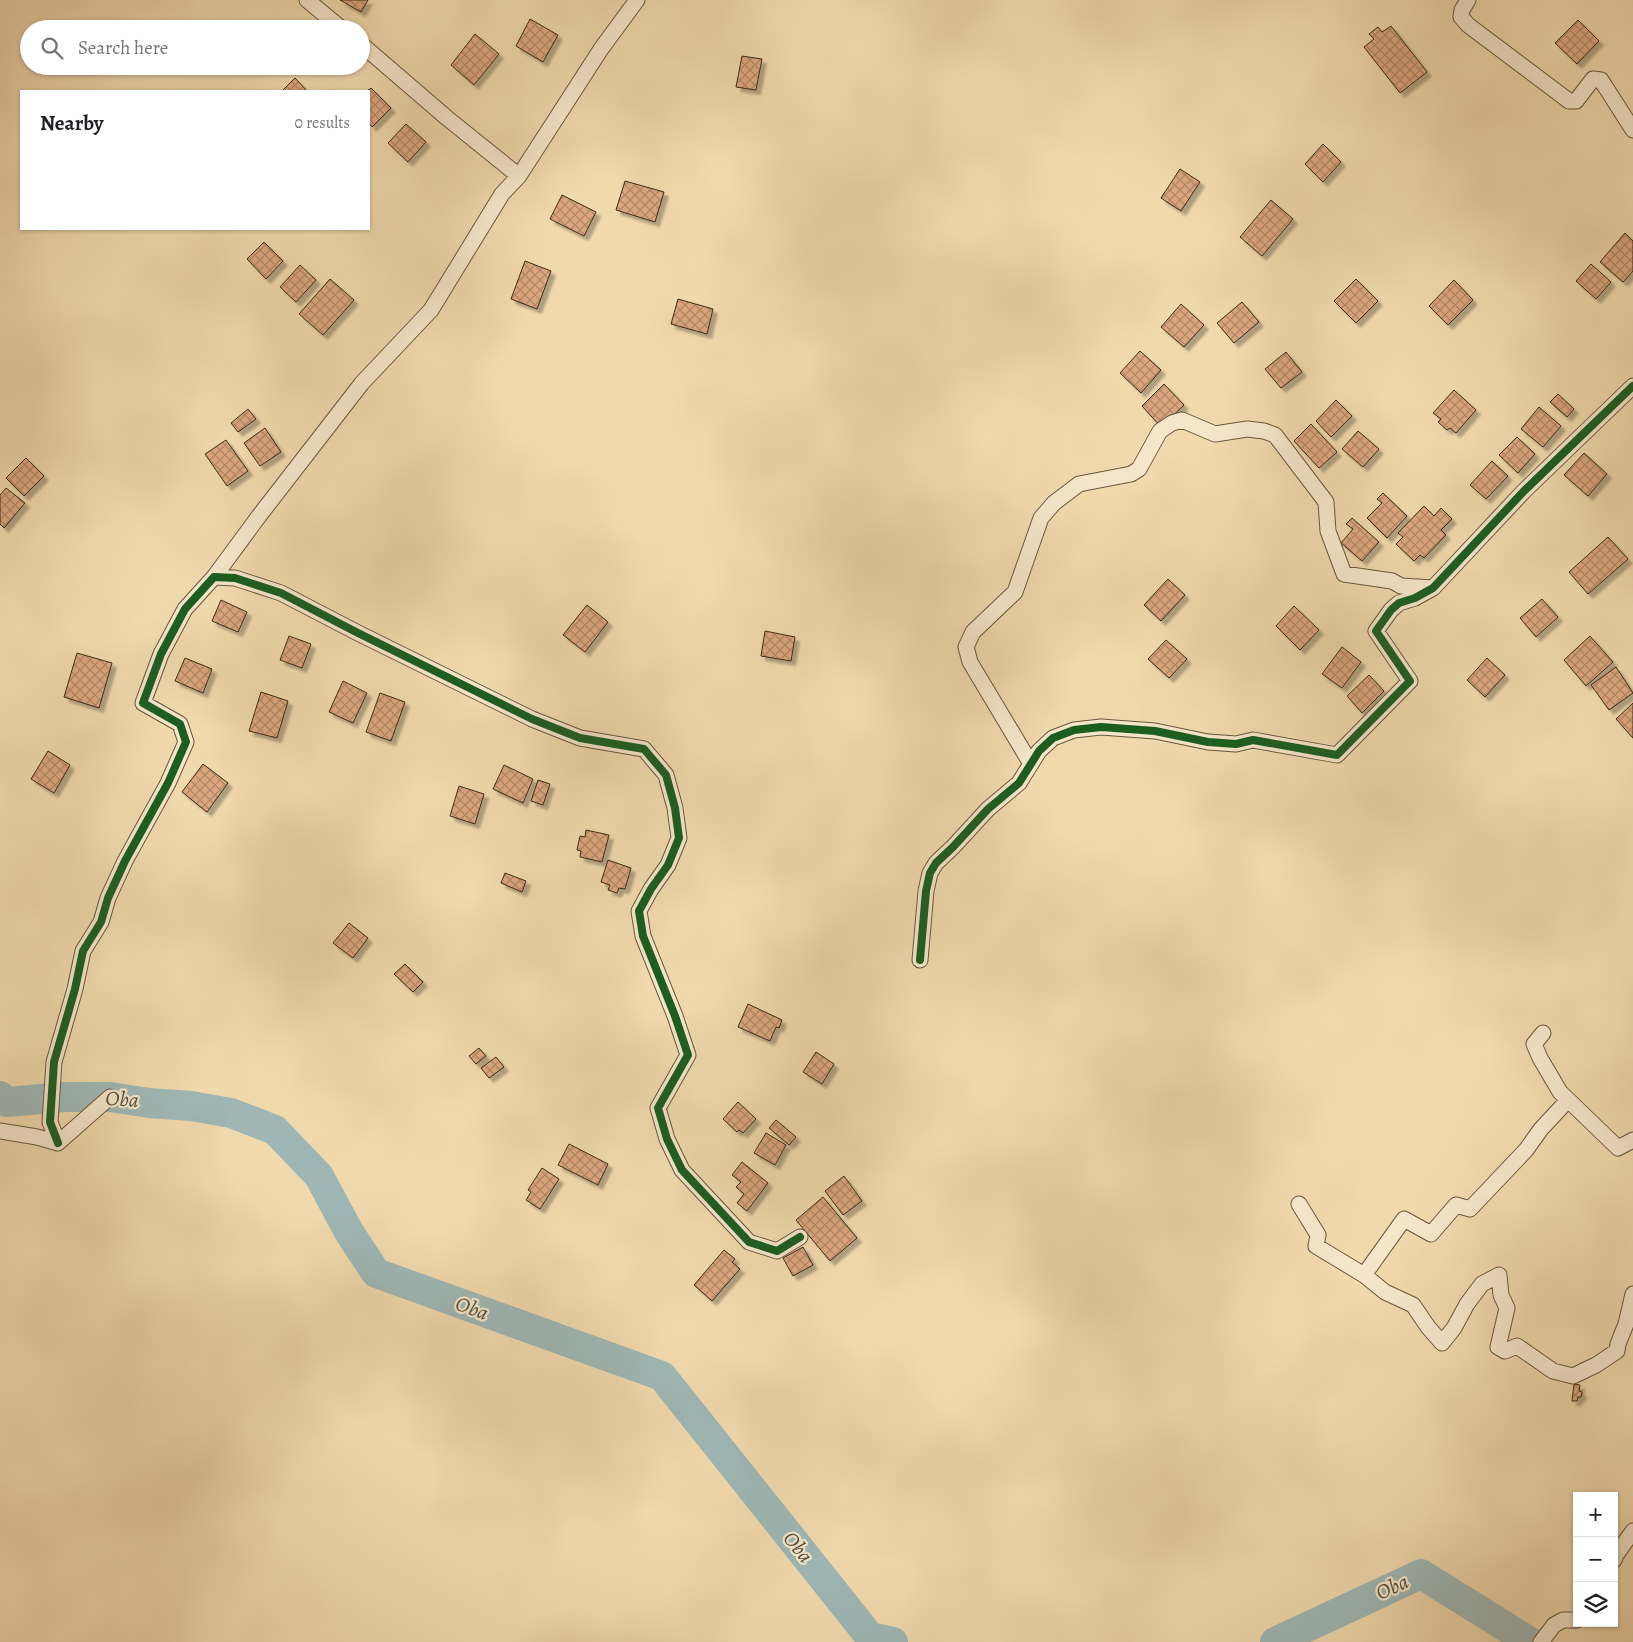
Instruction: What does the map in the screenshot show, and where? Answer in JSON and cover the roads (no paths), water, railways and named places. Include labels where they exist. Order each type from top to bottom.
[{"type":"street","points":[[307,0],[331,20]]},
{"type":"street","points":[[1468,0],[1462,10],[1462,17],[1468,25],[1569,102],[1576,101],[1593,79],[1601,80],[1633,130]]},
{"type":"street","points":[[58,1143],[50,1122],[54,1062],[75,990],[83,951],[100,922],[108,898],[125,861],[168,783],[186,742],[180,724],[143,703],[161,654],[185,609],[214,577],[362,383],[431,310],[502,194],[519,176],[632,2]]},
{"type":"street","points":[[370,52],[447,118],[519,176]]},
{"type":"street","points":[[920,960],[926,891],[930,873],[936,863],[988,809],[1019,783],[1040,751],[1053,738],[1074,730],[1101,726],[1155,731],[1226,744],[1253,740],[1337,755],[1410,681],[1376,631],[1391,610],[1399,603],[1415,598],[1433,588],[1524,491],[1633,386]]},
{"type":"street","points":[[1031,764],[970,662],[966,647],[973,632],[1015,592],[1041,518],[1054,503],[1079,484],[1131,474],[1139,468],[1160,431],[1172,422],[1182,420],[1215,434],[1247,429],[1264,431],[1275,436],[1326,502],[1328,530],[1344,574],[1392,581],[1401,586],[1433,588]]},
{"type":"street","points":[[214,577],[235,578],[281,593],[358,634],[532,719],[580,738],[644,749],[666,775],[675,808],[679,838],[668,865],[651,889],[639,911],[643,936],[675,1016],[688,1055],[658,1108],[667,1140],[682,1170],[749,1242],[777,1251],[800,1237]]},
{"type":"street","points":[[1543,1033],[1534,1044],[1560,1092],[1618,1148],[1633,1140]]},
{"type":"street","points":[[58,1143],[110,1097]]},
{"type":"street","points":[[1364,1275],[1404,1219],[1431,1234],[1456,1205],[1470,1209],[1526,1150],[1541,1129],[1568,1100]]},
{"type":"street","points":[[0,1132],[38,1137],[58,1143]]},
{"type":"street","points":[[1299,1204],[1318,1235],[1316,1246],[1364,1275],[1385,1292],[1413,1305],[1442,1343],[1454,1328],[1467,1304],[1482,1284],[1499,1274],[1501,1295],[1507,1308],[1498,1347],[1504,1351],[1517,1346],[1553,1371],[1572,1376],[1596,1365],[1617,1351],[1633,1294]]},
{"type":"street","points":[[1618,1552],[1633,1531]]},
{"type":"street","points":[[1540,1642],[1554,1626],[1563,1620],[1573,1620]]},
{"type":"waterway","name":"Oba","points":[[0,1096],[7,1102],[64,1097],[110,1097],[149,1103],[191,1106],[231,1113],[275,1130],[319,1176],[349,1232],[376,1273],[662,1376],[870,1637],[893,1642]]},
{"type":"waterway","name":"Oba","points":[[1275,1642],[1421,1574],[1530,1642]]}]
